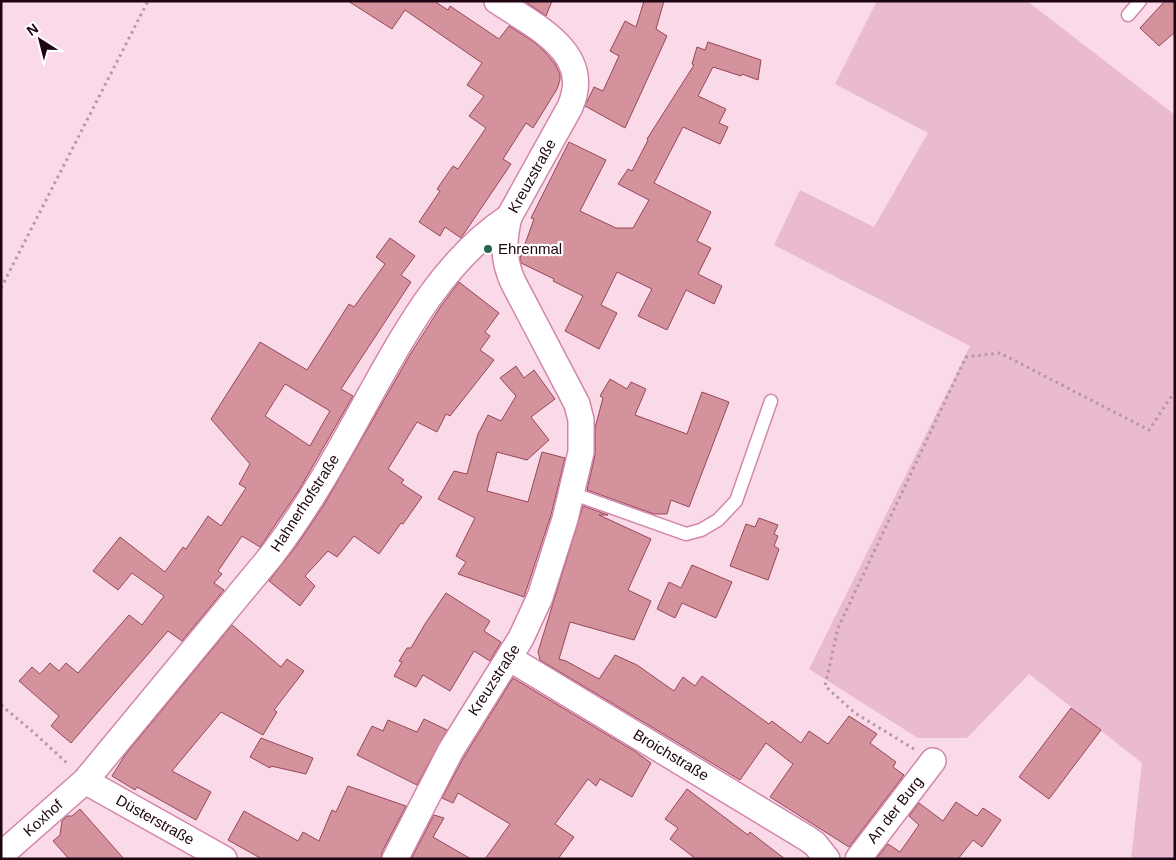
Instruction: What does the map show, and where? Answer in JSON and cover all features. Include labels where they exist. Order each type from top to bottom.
[{"type":"street","name":"Kreuzstraße","points":[[395,859],[450,750],[509,658],[531,618],[548,574],[563,526],[581,452],[580,420],[577,404],[522,302],[509,273],[504,253],[509,217],[570,107],[575,91],[575,75],[569,57],[560,46],[497,1]]},
{"type":"street","name":"Hahnerhofstraße","points":[[85,781],[284,540],[326,475],[424,303],[471,247],[482,236],[509,217]]},
{"type":"street","name":"Broichstraße","points":[[509,658],[808,839],[827,859]]},
{"type":"street","name":"An der Burg","points":[[858,859],[933,761]]},
{"type":"street","name":"Koxhof","points":[[1,855],[85,781]]},
{"type":"street","name":"Düsterstraße","points":[[85,781],[224,859]]},
{"type":"lane","points":[[1128,15],[1140,1]]},
{"type":"lane","points":[[571,493],[686,534],[700,530],[718,520],[736,501],[770,401]]},
{"type":"path","points":[[1,288],[148,1]]},
{"type":"path","points":[[933,761],[855,713],[826,686],[838,628],[966,357],[1000,353],[1149,430],[1175,391]]},
{"type":"path","points":[[1,705],[32,731],[85,781]]},
{"type":"shaded area","points":[[877,1],[1027,1],[1175,115],[1175,859],[1131,859],[1142,763],[1029,674],[967,738],[918,738],[809,669],[970,346],[774,245],[800,190],[874,227],[928,133],[835,84]]},
{"type":"building","points":[[348,1],[434,1],[448,10],[450,6],[499,39],[509,26],[534,42],[546,53],[560,74],[557,89],[533,128],[526,123],[503,159],[511,164],[461,238],[445,227],[440,236],[419,222],[440,191],[437,189],[453,166],[458,169],[486,128],[469,116],[484,96],[467,85],[482,63],[405,10],[392,29]]},
{"type":"building","points":[[527,1],[552,1],[546,16]]},
{"type":"building","points":[[644,1],[664,1],[656,29],[667,36],[625,128],[585,106],[594,87],[603,91],[619,56],[610,51],[625,21],[636,27]]},
{"type":"building","points":[[1165,1],[1175,1],[1175,32],[1159,46],[1140,28]]},
{"type":"building","points":[[708,42],[761,60],[758,80],[713,67],[698,96],[726,109],[719,123],[728,127],[720,144],[683,127],[654,183],[711,212],[697,241],[711,248],[698,274],[722,286],[714,304],[686,290],[667,330],[638,316],[652,289],[617,272],[601,305],[617,313],[599,349],[565,331],[583,296],[521,263],[520,258],[534,219],[531,218],[569,142],[606,160],[580,211],[616,228],[633,228],[649,200],[618,184],[628,169],[632,171],[647,139],[694,65],[692,64],[697,47],[705,50]]},
{"type":"building","points":[[390,238],[415,256],[401,275],[411,282],[341,389],[353,396],[299,490],[260,547],[242,536],[218,571],[222,574],[214,583],[224,590],[182,641],[168,631],[71,743],[51,726],[59,716],[19,681],[32,667],[40,674],[50,663],[59,671],[66,663],[78,673],[129,615],[142,625],[164,596],[132,573],[118,590],[93,571],[120,537],[165,572],[183,547],[186,549],[208,516],[221,526],[246,488],[239,484],[250,464],[211,419],[260,342],[307,370],[349,304],[354,307],[385,264],[376,257]],"holes":[[[285,384],[330,411],[310,446],[265,416]]]},
{"type":"building","points":[[459,282],[499,313],[485,332],[490,336],[480,350],[494,360],[450,416],[446,414],[437,432],[417,422],[388,469],[404,480],[401,483],[422,497],[403,524],[401,523],[379,554],[354,536],[337,557],[328,551],[305,576],[315,586],[300,606],[269,581],[297,545],[324,505],[411,353]]},
{"type":"building","points":[[516,366],[524,378],[534,370],[555,399],[531,417],[549,440],[527,460],[497,452],[487,491],[528,502],[542,452],[565,458],[551,515],[524,597],[458,574],[466,562],[456,556],[475,518],[438,499],[454,471],[467,474],[478,434],[488,415],[501,421],[516,396],[500,378]]},
{"type":"building","points":[[610,379],[627,389],[631,382],[646,389],[635,415],[687,434],[702,392],[729,402],[689,507],[671,500],[667,514],[654,514],[587,490],[595,455],[595,428],[603,398],[600,396]]},
{"type":"building","points":[[583,506],[608,515],[599,515],[651,539],[628,590],[651,601],[634,640],[570,622],[559,659],[599,679],[615,655],[637,665],[674,691],[683,677],[695,686],[702,676],[769,724],[772,721],[801,743],[809,731],[828,744],[849,716],[877,734],[870,743],[896,762],[893,767],[904,775],[849,847],[770,797],[793,764],[766,743],[740,780],[540,660],[538,652]]},
{"type":"building","points":[[759,518],[778,525],[774,534],[778,536],[774,546],[779,549],[768,580],[730,566],[746,524],[755,527]]},
{"type":"building","points":[[692,565],[732,582],[716,618],[682,603],[675,618],[657,609],[669,582],[681,588]]},
{"type":"building","points":[[446,593],[490,621],[484,631],[501,642],[490,661],[474,651],[450,691],[423,675],[416,687],[394,676],[402,662],[399,661],[407,648],[411,648]]},
{"type":"building","points":[[232,625],[281,667],[287,659],[304,671],[274,710],[277,712],[263,735],[221,712],[172,771],[211,792],[196,820],[137,787],[135,790],[112,776],[125,755]]},
{"type":"building","points":[[513,678],[651,763],[632,797],[600,779],[596,786],[588,779],[555,824],[574,837],[558,859],[485,859],[510,824],[458,793],[453,803],[442,798],[464,757]]},
{"type":"building","points":[[1071,708],[1101,730],[1049,799],[1019,777]]},
{"type":"building","points":[[424,719],[447,730],[417,785],[357,755],[372,726],[383,731],[388,720],[417,732]]},
{"type":"building","points":[[261,738],[313,758],[306,774],[271,766],[270,768],[250,757]]},
{"type":"building","points":[[348,786],[406,806],[382,852],[381,859],[262,859],[228,840],[244,811],[298,841],[303,832],[319,841],[332,810],[336,812]]},
{"type":"building","points":[[687,789],[748,835],[750,832],[785,859],[696,859],[670,839],[678,828],[665,819]]},
{"type":"building","points":[[956,802],[977,816],[983,808],[1001,820],[982,847],[973,840],[958,859],[876,859],[888,844],[900,852],[919,825],[909,816],[919,803],[943,821]]},
{"type":"building","points":[[80,809],[124,859],[69,859],[53,841],[60,835],[62,821]]},
{"type":"building","points":[[434,815],[444,818],[433,837],[471,859],[411,859]]},
{"type":"place","name":"Ehrenmal","points":[[488,249]]}]
